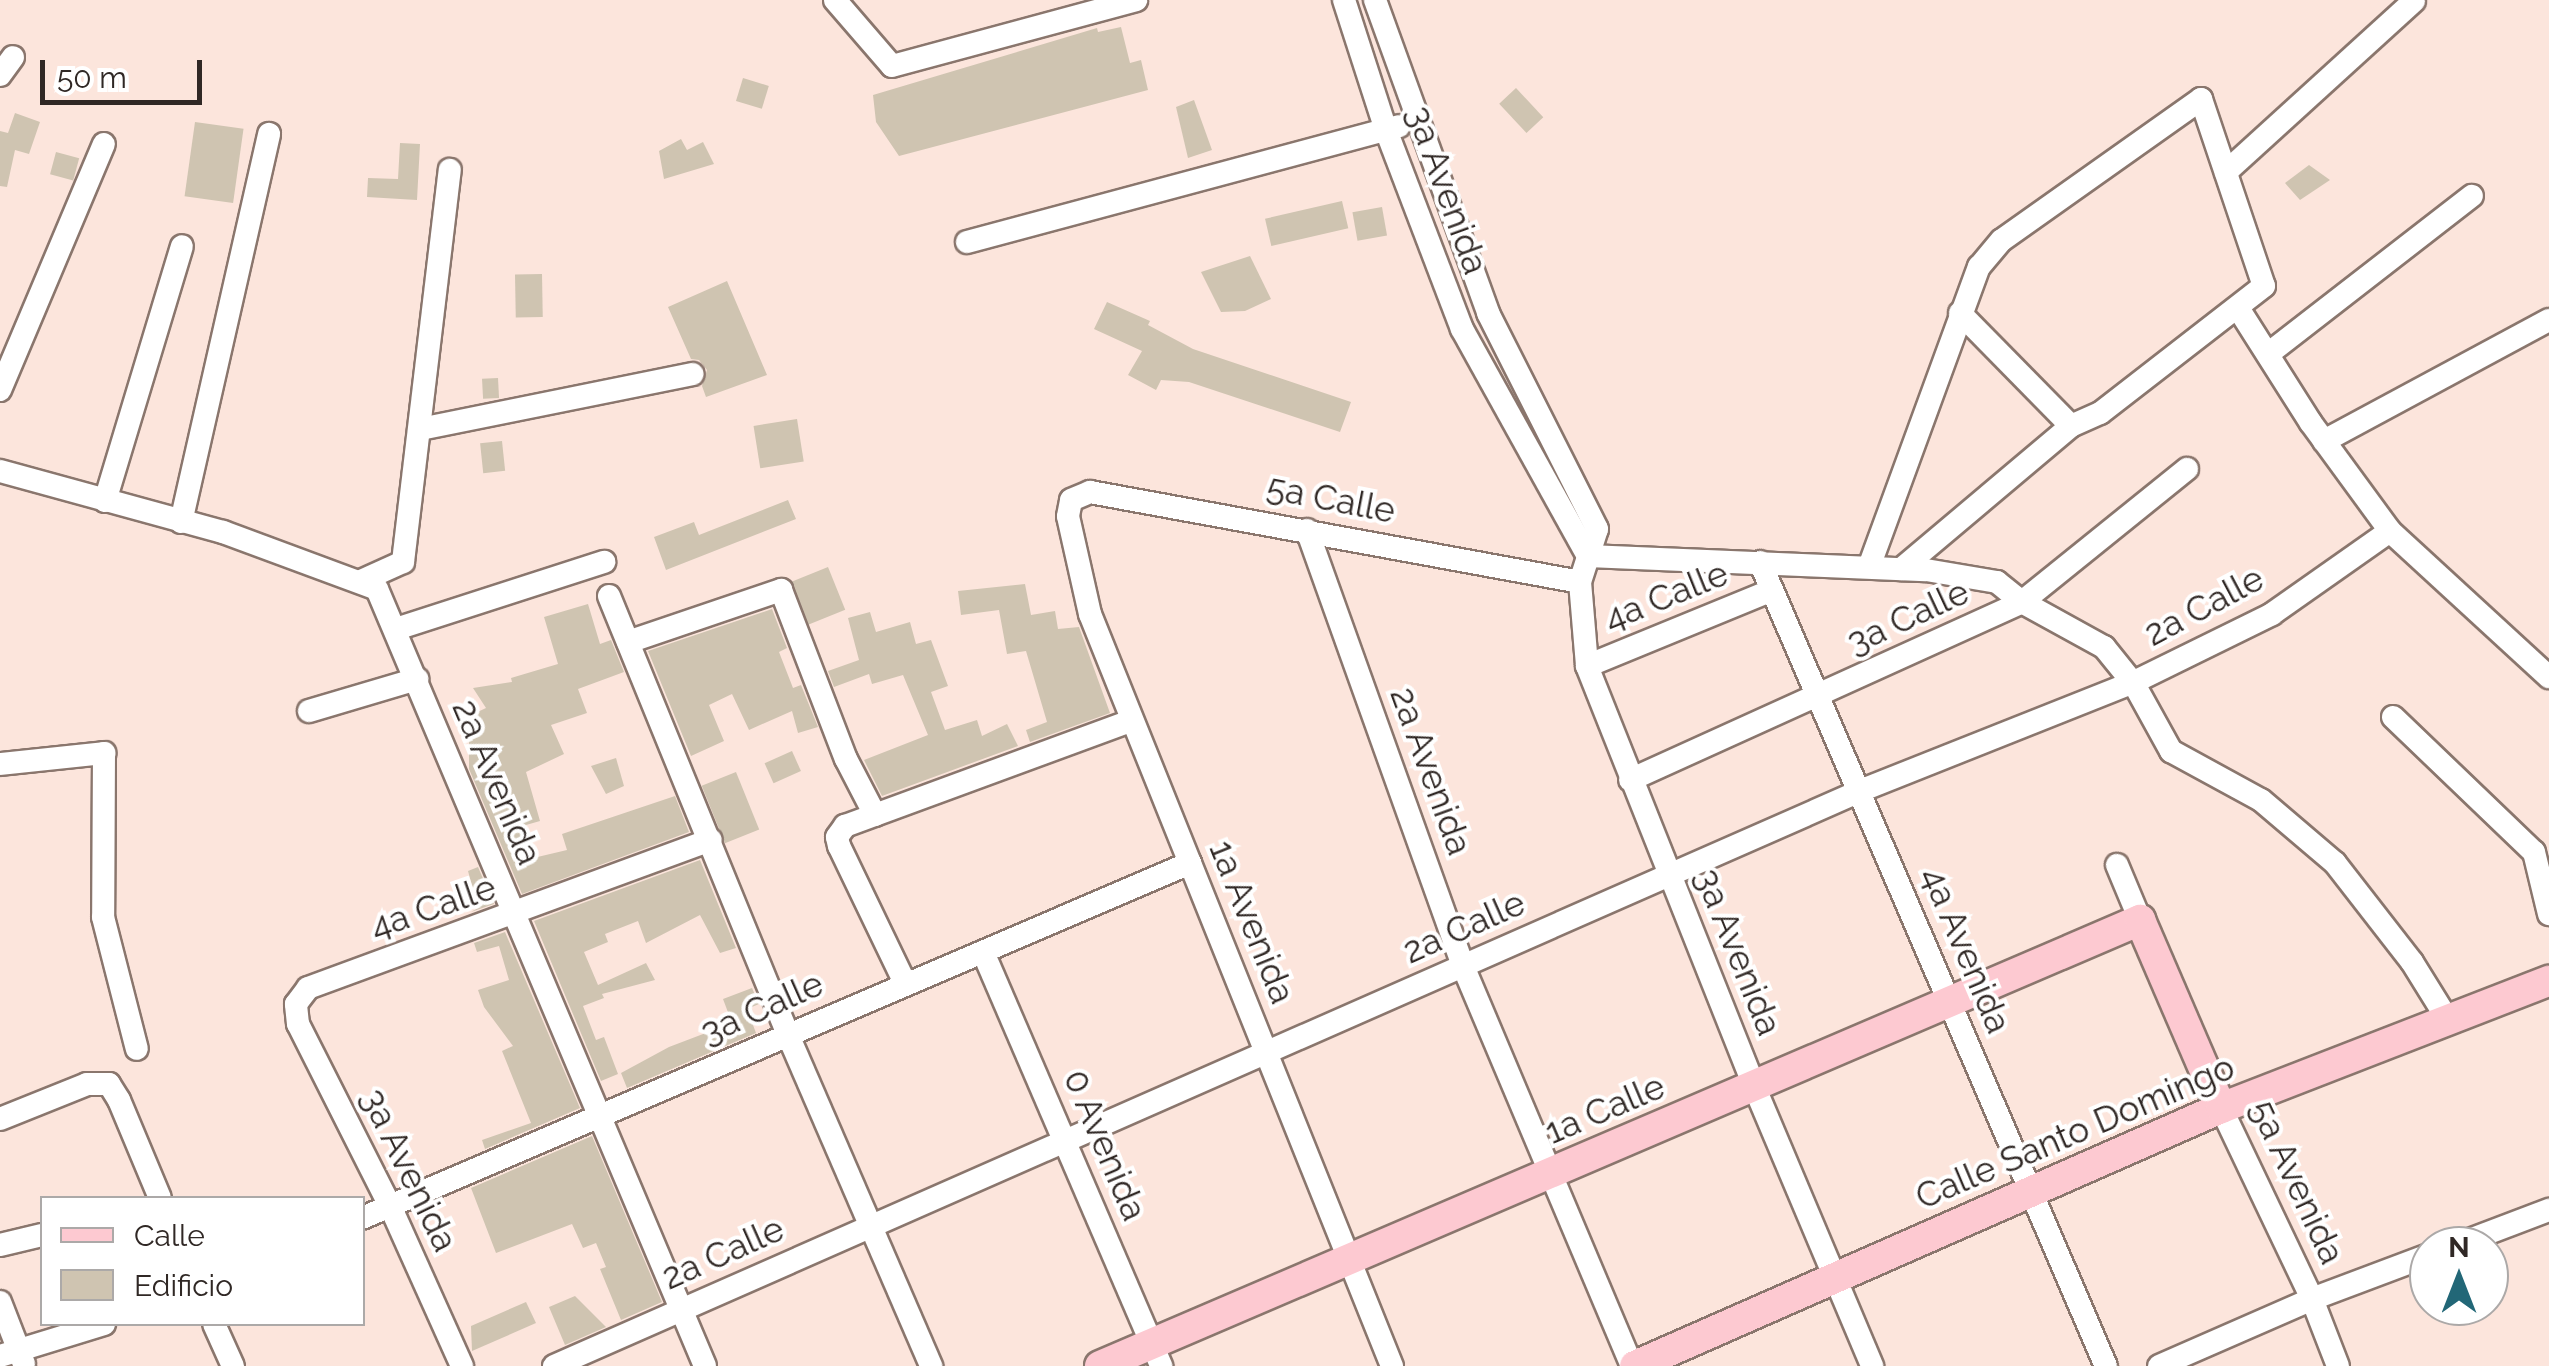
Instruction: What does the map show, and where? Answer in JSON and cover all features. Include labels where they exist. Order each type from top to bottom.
[{"type":"main road","name":"1a Calle","points":[[1100,1366],[1156,1355],[1349,1259],[2140,920]]},
{"type":"main road","name":"5a Avenida","points":[[2140,920],[2220,1108]]},
{"type":"main road","name":"Calle Santo Domingo","points":[[1634,1366],[2220,1108],[2549,981]]},
{"type":"street","points":[[835,0],[892,66],[1136,0]]},
{"type":"street","name":"3a Avenida","points":[[1344,0],[1386,130],[1462,329],[1588,556]]},
{"type":"street","name":"3a Avenida","points":[[1375,0],[1488,313],[1597,528],[1580,582],[1587,666],[1754,1086],[1872,1366]]},
{"type":"street","points":[[2226,172],[2414,1]]},
{"type":"street","points":[[1869,567],[1979,267],[2002,240],[2200,99],[2264,286],[2100,413],[2071,426],[1901,568]]},
{"type":"street","points":[[968,242],[1416,122]]},
{"type":"street","points":[[181,522],[268,134]]},
{"type":"street","points":[[0,390],[104,144]]},
{"type":"street","points":[[0,472],[181,522],[361,581],[402,562],[450,170]]},
{"type":"street","points":[[2268,354],[2472,196]]},
{"type":"street","points":[[106,501],[182,246]]},
{"type":"street","points":[[2238,308],[2324,441],[2390,532],[2549,677]]},
{"type":"street","points":[[1960,313],[2071,426]]},
{"type":"street","points":[[2324,441],[2549,320]]},
{"type":"street","points":[[420,429],[693,374]]},
{"type":"street","name":"3a Calle","points":[[1630,780],[2022,602],[2187,469]]},
{"type":"street","name":"5a Calle","points":[[1070,500],[1090,492],[1580,582]]},
{"type":"street","name":"1a Avenida","points":[[1070,500],[1068,516],[1090,614],[1392,1366]]},
{"type":"street","name":"2a Avenida","points":[[1308,530],[1463,966],[1634,1366]]},
{"type":"street","name":"2a Calle","points":[[554,1366],[1860,791],[2132,683],[2272,614],[2390,532]]},
{"type":"street","points":[[1588,556],[1901,568],[1998,582],[2022,602],[2104,647],[2132,683],[2172,750],[2261,800],[2334,863],[2412,962],[2448,1020]]},
{"type":"street","points":[[396,630],[604,562]]},
{"type":"street","name":"4a Avenida","points":[[1760,562],[2106,1366]]},
{"type":"street","name":"2a Avenida","points":[[361,581],[383,598],[705,1366]]},
{"type":"street","points":[[628,642],[781,590],[846,759],[875,815]]},
{"type":"street","name":"4a Calle","points":[[1587,666],[1772,590]]},
{"type":"street","points":[[608,596],[788,1035],[931,1366]]},
{"type":"street","points":[[309,711],[417,679]]},
{"type":"street","points":[[2393,717],[2534,852],[2549,914]]},
{"type":"street","points":[[905,983],[837,837],[845,826],[1130,720]]},
{"type":"street","points":[[0,764],[104,753],[103,917],[137,1049]]},
{"type":"street","name":"4a Calle","points":[[296,1004],[308,988],[515,916],[711,840]]},
{"type":"street","name":"3a Calle","points":[[365,1217],[1190,862]]},
{"type":"street","name":"5a Avenida","points":[[2117,866],[2140,920]]},
{"type":"street","name":"0 Avenida","points":[[983,952],[1156,1355]]},
{"type":"street","name":"3a Avenida","points":[[296,1004],[298,1024],[390,1206],[462,1366]]},
{"type":"street","points":[[0,1119],[87,1084],[108,1084],[120,1100],[159,1196]]},
{"type":"street","name":"5a Avenida","points":[[2220,1108],[2312,1300],[2338,1366]]},
{"type":"street","points":[[2507,1226],[2549,1210]]},
{"type":"street","points":[[0,1246],[40,1236]]},
{"type":"street","points":[[2159,1366],[2312,1300],[2409,1264]]},
{"type":"street","points":[[0,1302],[15,1358],[99,1326]]},
{"type":"street","points":[[215,1326],[234,1366]]},
{"type":"building","points":[[1121,27],[1130,63],[1141,60],[1148,90],[899,156],[876,122],[873,95],[1097,28],[1098,32]]},
{"type":"building","points":[[743,78],[769,86],[762,109],[736,101]]},
{"type":"building","points":[[1516,88],[1543,117],[1526,133],[1499,104]]},
{"type":"building","points":[[1194,100],[1212,150],[1188,158],[1176,107]]},
{"type":"building","points":[[15,113],[40,122],[29,154],[15,150],[7,187],[0,186],[0,131],[8,133]]},
{"type":"building","points":[[195,122],[244,129],[233,203],[185,196]]},
{"type":"building","points":[[681,139],[687,150],[703,142],[714,164],[664,179],[659,151]]},
{"type":"building","points":[[400,143],[420,144],[417,200],[367,197],[368,178],[398,179]]},
{"type":"building","points":[[56,152],[79,158],[73,180],[50,174]]},
{"type":"building","points":[[2309,165],[2330,180],[2300,200],[2285,183]]},
{"type":"building","points":[[1342,201],[1348,228],[1271,246],[1265,219]]},
{"type":"building","points":[[1382,207],[1387,236],[1357,241],[1352,212]]},
{"type":"building","points":[[1250,256],[1271,299],[1245,311],[1221,312],[1201,272]]},
{"type":"building","points":[[515,274],[542,274],[543,317],[516,317]]},
{"type":"building","points":[[727,281],[767,375],[706,397],[702,386],[707,370],[699,360],[691,359],[668,307]]},
{"type":"building","points":[[1107,302],[1150,321],[1148,325],[1193,349],[1351,402],[1340,432],[1189,382],[1161,380],[1156,390],[1128,375],[1142,351],[1094,329]]},
{"type":"building","points":[[498,378],[499,398],[483,399],[482,379]]},
{"type":"building","points":[[797,419],[804,461],[760,468],[754,426]]},
{"type":"building","points":[[502,441],[505,471],[483,473],[480,443]]},
{"type":"building","points":[[788,500],[796,519],[666,570],[654,537],[694,522],[699,535]]},
{"type":"building","points":[[828,567],[845,610],[808,625],[791,582]]},
{"type":"building","points":[[1025,584],[1031,615],[1055,611],[1058,629],[1079,627],[1110,713],[1030,742],[1026,730],[1047,722],[1026,651],[1007,654],[999,610],[961,615],[958,591]]},
{"type":"building","points":[[588,604],[600,644],[611,640],[624,672],[578,689],[587,713],[551,725],[564,754],[526,772],[540,821],[519,827],[529,859],[567,850],[562,834],[675,796],[689,832],[522,894],[469,769],[469,716],[486,708],[473,688],[512,682],[511,678],[558,664],[544,617]]},
{"type":"building","points":[[772,609],[787,648],[779,652],[793,688],[801,685],[818,727],[798,733],[792,711],[749,730],[732,694],[709,705],[724,741],[691,756],[648,651]]},
{"type":"building","points":[[870,612],[876,632],[910,622],[916,644],[931,640],[948,686],[931,692],[945,730],[977,720],[982,736],[1007,724],[1018,746],[882,796],[864,760],[928,735],[903,675],[872,684],[869,674],[834,687],[828,671],[859,660],[848,618]]},
{"type":"building","points":[[792,751],[801,771],[774,783],[765,763]]},
{"type":"building","points":[[616,758],[624,786],[606,794],[591,766]]},
{"type":"building","points":[[736,772],[759,829],[725,843],[702,786]]},
{"type":"building","points":[[700,860],[736,948],[720,953],[700,915],[646,943],[638,921],[605,934],[608,942],[584,952],[598,985],[646,963],[655,980],[602,994],[604,998],[583,1006],[596,1040],[604,1037],[618,1074],[601,1081],[534,921]]},
{"type":"building","points":[[478,867],[494,904],[471,912],[478,908],[468,871]]},
{"type":"building","points":[[505,932],[580,1108],[485,1149],[482,1140],[531,1123],[502,1051],[513,1046],[484,1007],[478,990],[509,980],[499,946],[477,952],[474,943]]},
{"type":"building","points":[[752,988],[759,1004],[747,1009],[756,1033],[627,1088],[621,1073],[669,1047],[732,1023],[723,999]]},
{"type":"building","points":[[592,1136],[662,1302],[621,1320],[600,1269],[606,1267],[596,1243],[583,1248],[572,1224],[496,1253],[471,1188]]},
{"type":"building","points":[[575,1296],[606,1327],[565,1345],[549,1307]]},
{"type":"building","points":[[526,1302],[536,1323],[472,1351],[471,1326]]}]
